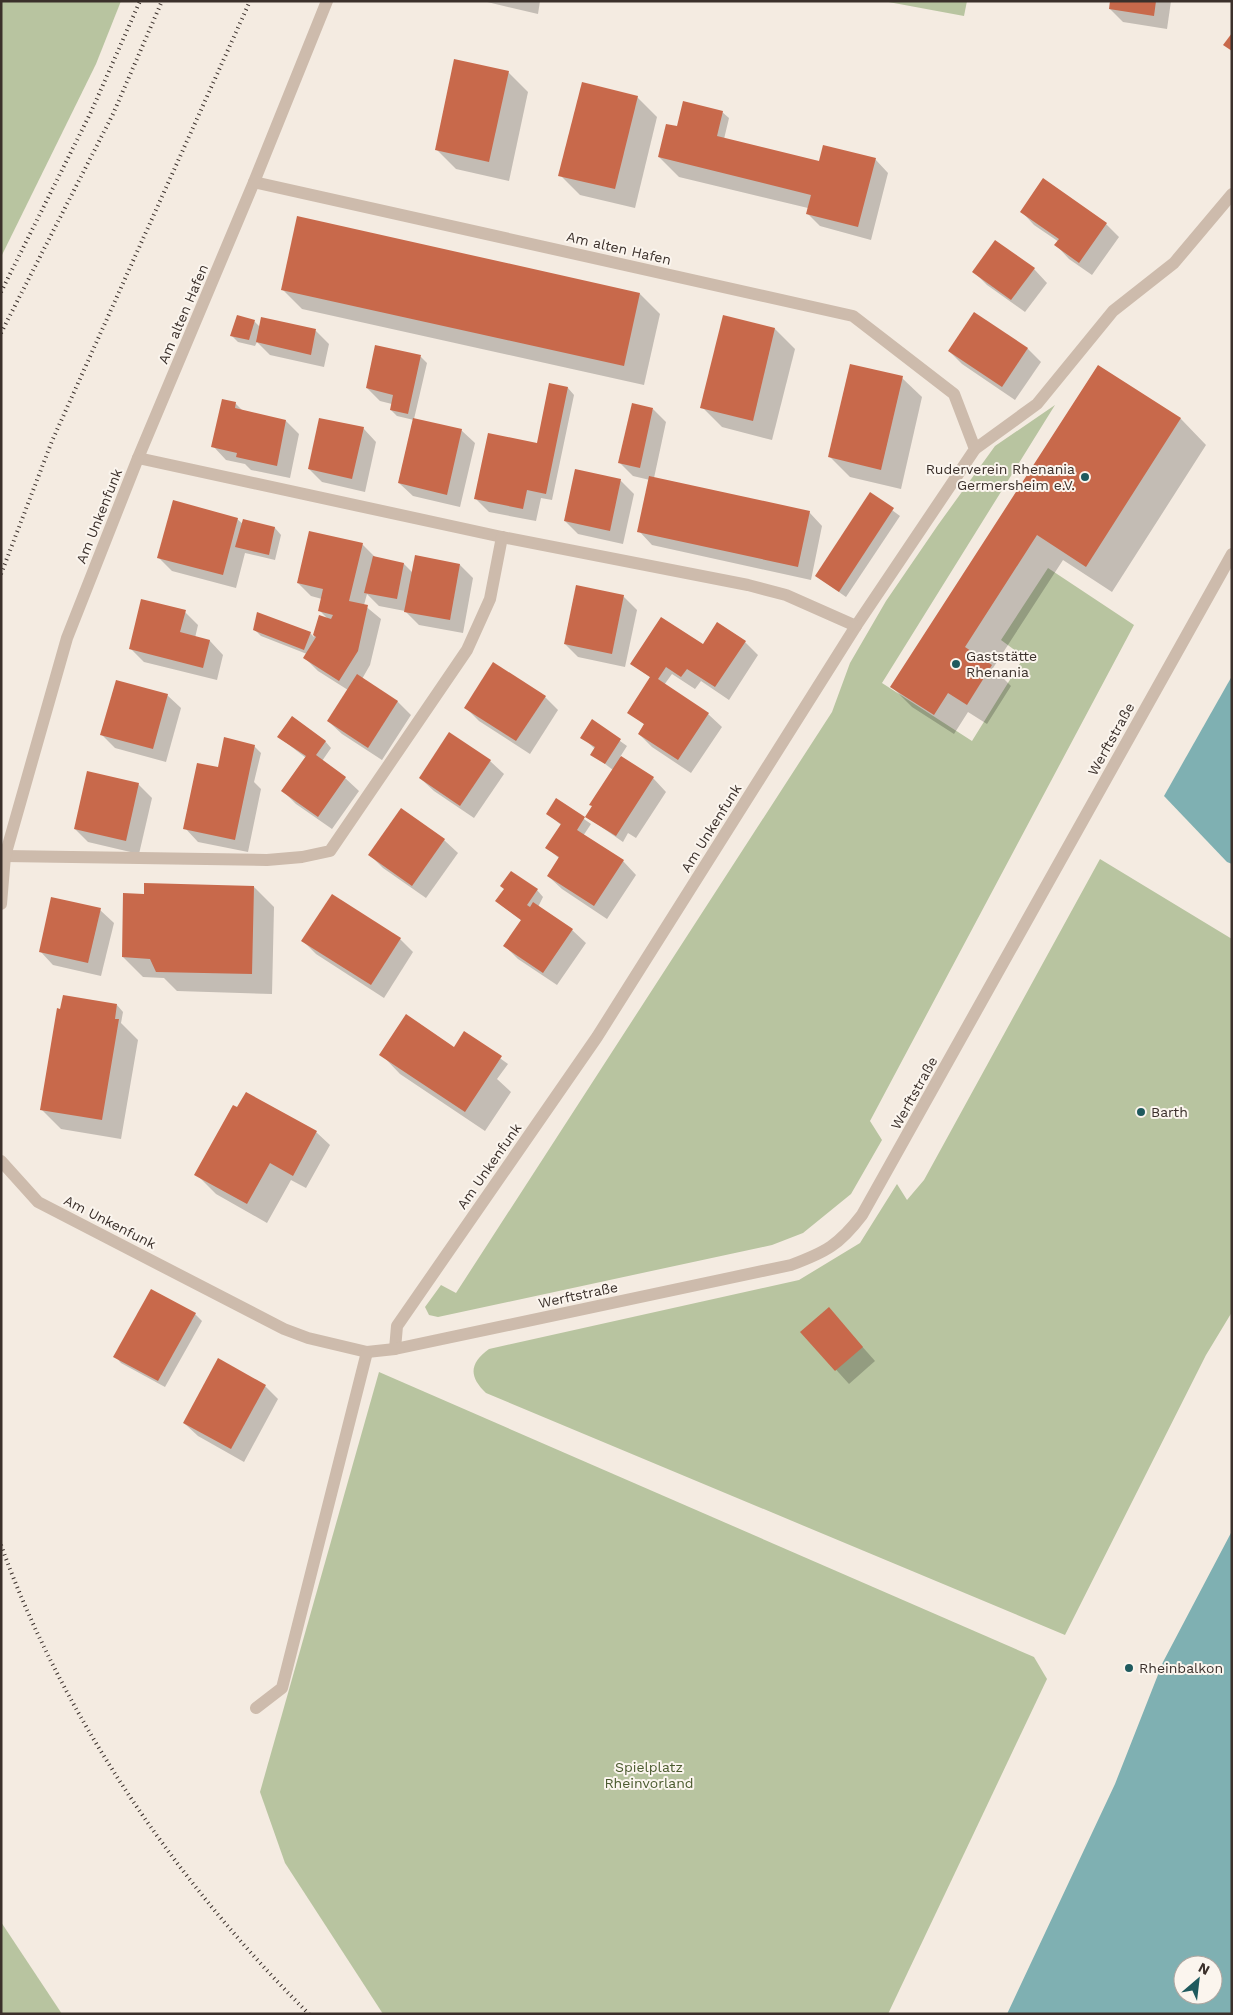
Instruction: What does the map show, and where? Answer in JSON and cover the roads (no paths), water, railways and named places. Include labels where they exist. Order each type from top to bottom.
[{"type":"street","name":"Am alten Hafen","points":[[138,458],[254,182],[327,1]]},
{"type":"street","name":"Am alten Hafen","points":[[254,182],[854,316],[954,394],[975,449]]},
{"type":"street","points":[[975,449],[1037,404],[1113,311],[1174,263],[1232,194]]},
{"type":"street","name":"Am Unkenfunk","points":[[1,1161],[38,1202],[284,1329],[308,1338],[367,1352],[395,1349],[397,1326],[597,1037],[856,626],[975,449]]},
{"type":"street","name":"Am Unkenfunk","points":[[1,904],[5,856],[67,638],[138,458],[502,537],[748,585],[786,595],[856,626]]},
{"type":"street","points":[[5,856],[267,860],[302,857],[330,851],[467,650],[490,599],[502,537]]},
{"type":"street","name":"Werftstraße","points":[[395,1349],[791,1265],[824,1252],[846,1236],[862,1215],[1232,554]]},
{"type":"street","points":[[256,1708],[282,1688],[367,1352]]},
{"type":"water","points":[[1232,676],[1232,864],[1227,862],[1164,796]]},
{"type":"water","points":[[1232,1531],[1232,2014],[1007,2014],[1115,1784],[1163,1662]]},
{"type":"railway","points":[[1,292],[91,112],[140,1]]},
{"type":"railway","points":[[1,333],[113,114],[162,1]]},
{"type":"railway","points":[[1,574],[52,441],[250,1]]},
{"type":"railway","points":[[1,1545],[27,1610],[57,1673],[91,1735],[130,1796],[171,1855],[215,1911],[261,1964],[309,2014]]},
{"type":"place","name":"Ruderverein Rhenania Germersheim e.V.","points":[[1085,477]]},
{"type":"place","name":"Gaststätte Rhenania","points":[[956,664]]},
{"type":"place","name":"Barth","points":[[1141,1112]]},
{"type":"place","name":"Rheinbalkon","points":[[1129,1668]]},
{"type":"park label","name":"Spielplatz Rheinvorland","points":[[649,1775]]}]
